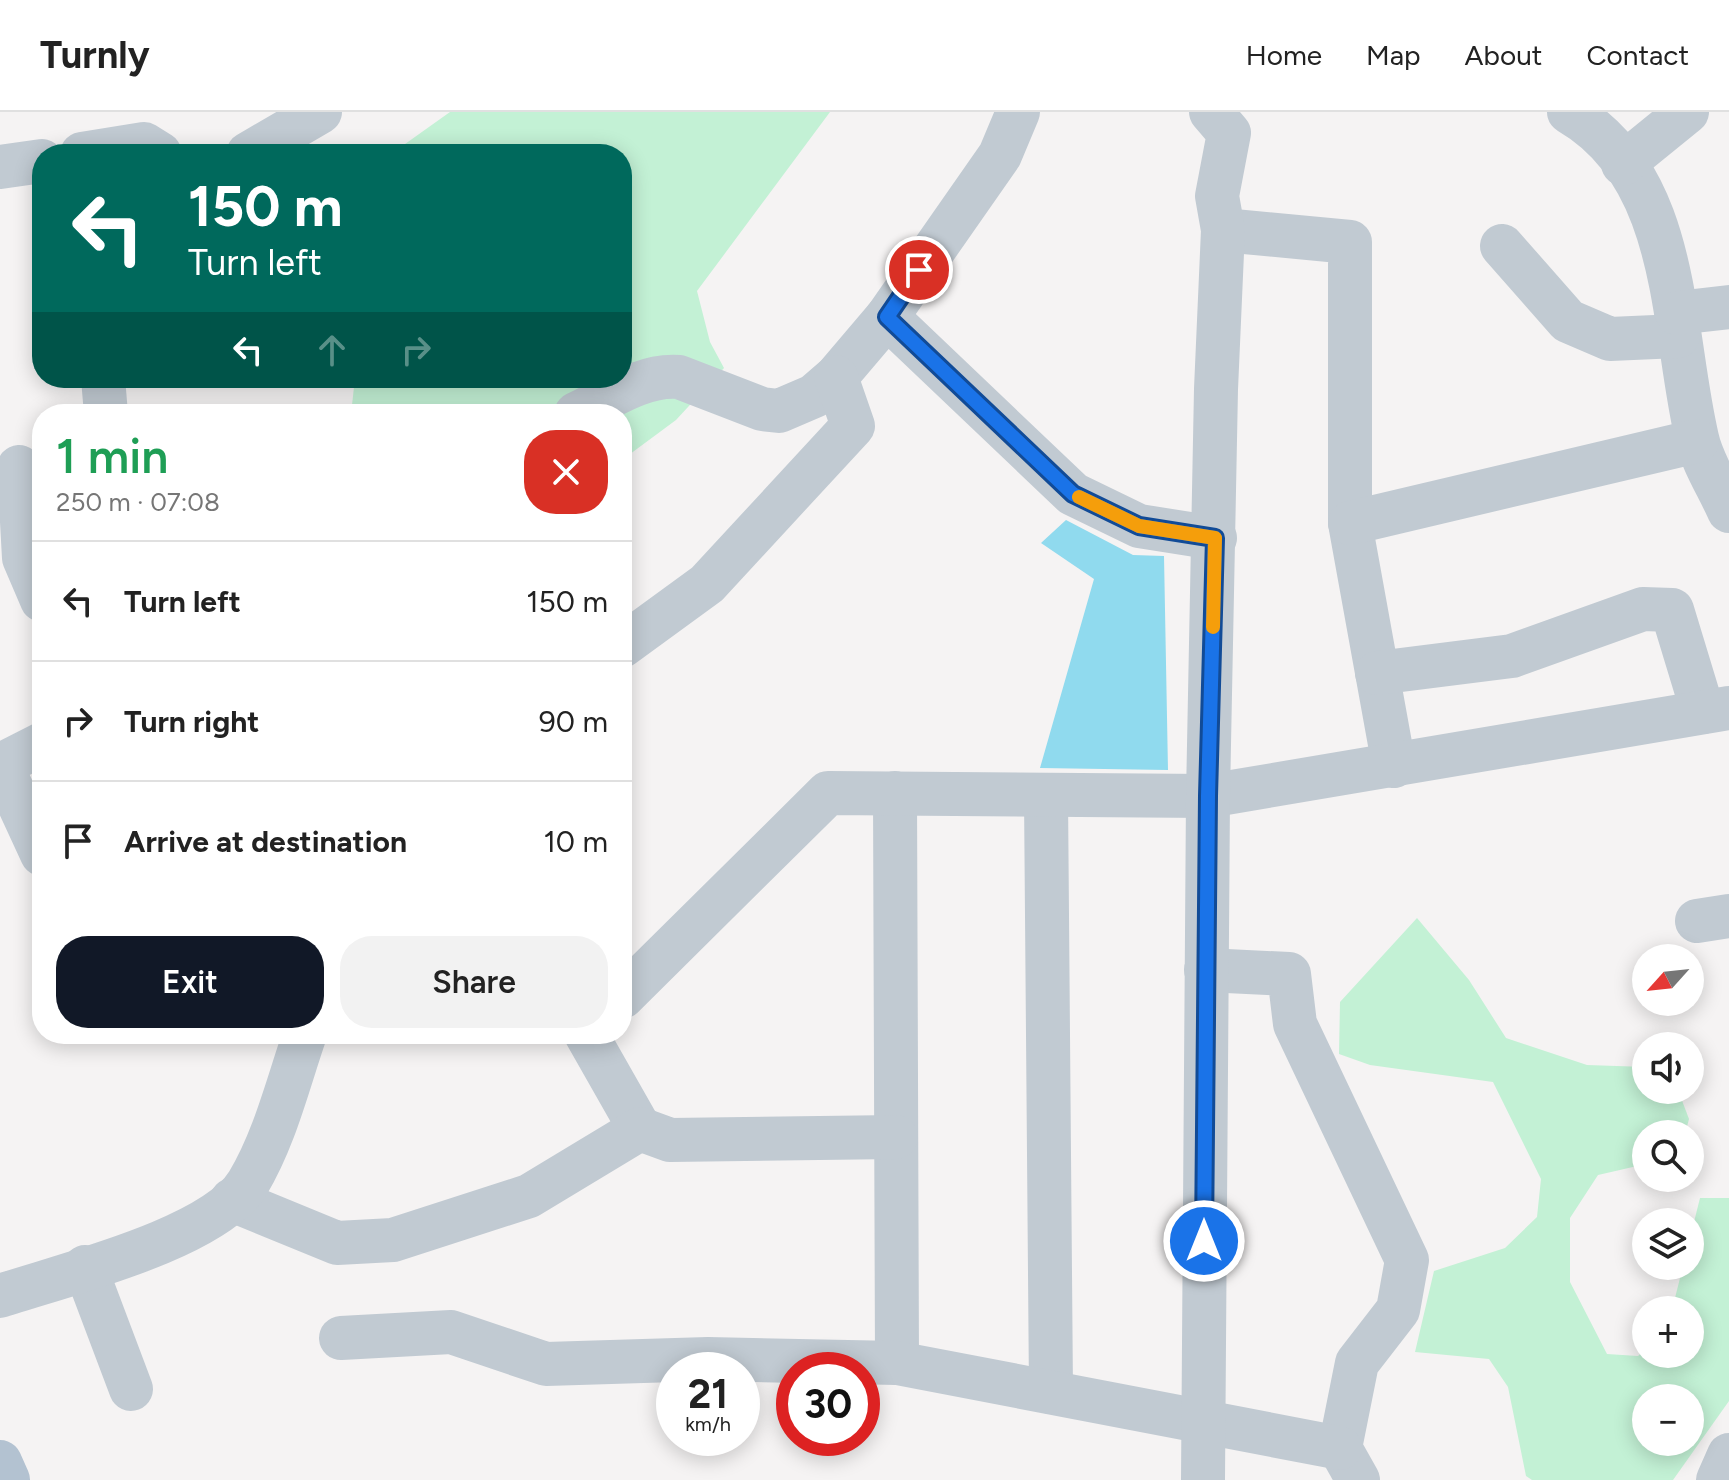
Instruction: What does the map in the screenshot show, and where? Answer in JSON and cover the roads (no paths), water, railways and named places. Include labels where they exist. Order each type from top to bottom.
[{"type":"main road","points":[[0,1462],[8,1480]]},
{"type":"street","points":[[265,144],[320,112]]},
{"type":"street","points":[[632,387],[665,376],[679,377],[762,409],[779,411],[814,396],[836,377],[887,317],[1000,155],[1018,112]]},
{"type":"street","points":[[1203,1480],[1208,796],[1216,389],[1223,230],[1217,196],[1229,133],[1211,112]]},
{"type":"street","points":[[1569,112],[1609,143],[1639,188],[1662,240],[1678,325],[1729,511]]},
{"type":"street","points":[[1623,164],[1687,112]]},
{"type":"street","points":[[0,167],[32,162]]},
{"type":"street","points":[[1223,230],[1350,242],[1350,523],[1394,766]]},
{"type":"street","points":[[1502,246],[1568,321],[1610,339],[1678,325],[1729,307]]},
{"type":"street","points":[[887,317],[1073,494],[1139,526],[1215,538]]},
{"type":"street","points":[[632,639],[707,584],[853,426],[836,377]]},
{"type":"street","points":[[597,404],[630,388]]},
{"type":"street","points":[[1350,523],[1707,425]]},
{"type":"street","points":[[20,467],[24,558],[32,577]]},
{"type":"street","points":[[632,987],[828,793],[1208,796],[1716,710],[1672,610],[1643,609],[1512,656],[1377,673]]},
{"type":"street","points":[[32,749],[1,765],[32,832]]},
{"type":"street","points":[[895,793],[897,1363]]},
{"type":"street","points":[[1046,796],[1051,1392]]},
{"type":"street","points":[[341,1338],[451,1332],[546,1364],[708,1359],[897,1363],[1203,1421],[1349,1464],[1357,1363],[1398,1310],[1407,1260],[1295,1024],[1289,974],[1206,970]]},
{"type":"street","points":[[0,1296],[182,1233],[215,1216],[246,1186],[266,1147],[302,1044]]},
{"type":"street","points":[[592,1044],[640,1129],[670,1140],[896,1137]]},
{"type":"street","points":[[232,1200],[337,1243],[393,1240],[529,1196],[640,1129]]},
{"type":"street","points":[[85,1267],[131,1389]]},
{"type":"street","points":[[1718,1480],[1729,1455]]},
{"type":"water","points":[[1066,520],[1133,555],[1164,556],[1168,770],[1040,768],[1094,579],[1041,543]]}]
